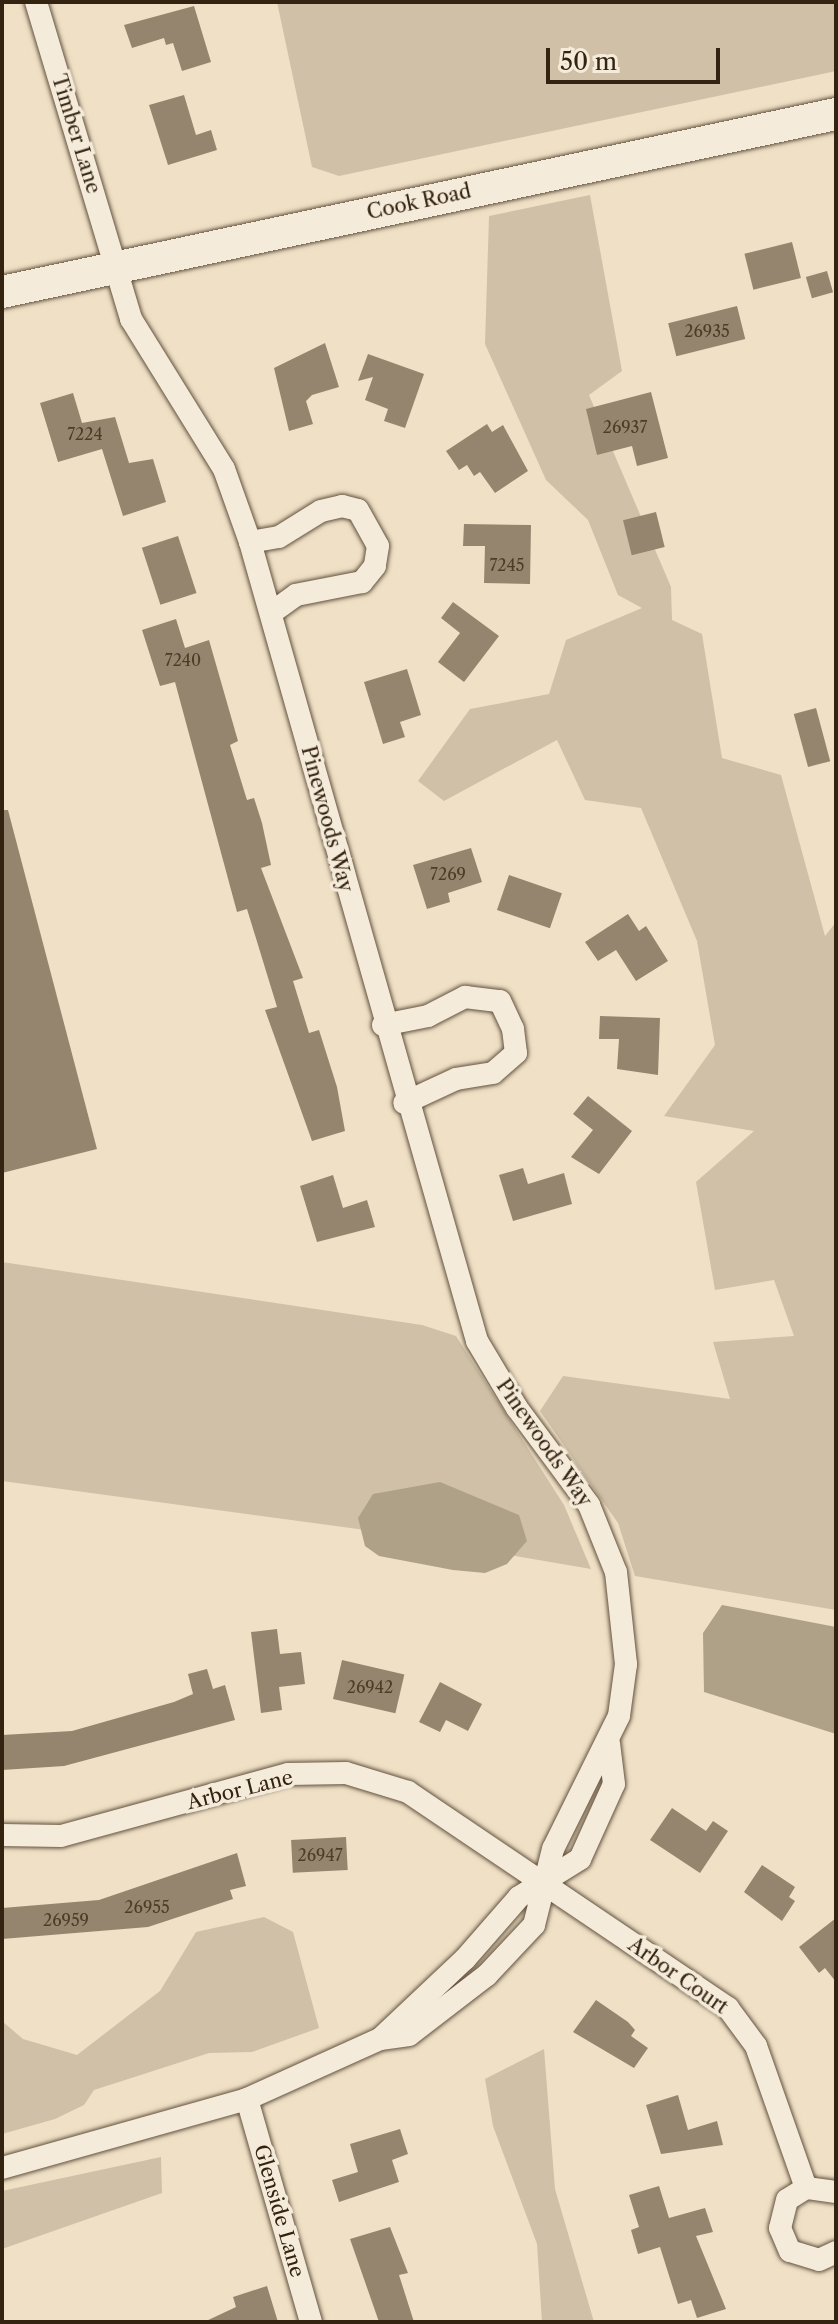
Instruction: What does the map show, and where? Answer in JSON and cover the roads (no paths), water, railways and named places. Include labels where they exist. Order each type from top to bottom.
[{"type":"street","name":"Timber Lane","points":[[36,2],[115,267]]},
{"type":"street","name":"Cook Road","points":[[2,292],[836,114]]},
{"type":"street","name":"Pinewoods Way","points":[[115,267],[131,319],[224,469],[250,542],[404,1103],[477,1341],[517,1408],[589,1505],[616,1572],[626,1664],[609,1743],[593,1762],[553,1849],[546,1885]]},
{"type":"street","points":[[250,542],[279,537],[321,511],[342,506],[358,510],[378,546],[375,566],[362,582],[296,595],[271,613]]},
{"type":"street","points":[[383,1025],[428,1016],[465,997],[500,1001],[513,1029],[516,1053],[493,1073],[456,1079],[404,1103]]},
{"type":"street","name":"Arbor Lane","points":[[2,1835],[61,1836],[288,1774],[346,1773],[408,1792],[546,1885]]},
{"type":"street","points":[[2,2168],[247,2099],[380,2039],[465,1959],[519,1897],[546,1885]]},
{"type":"street","name":"Arbor Court","points":[[546,1885],[728,2008],[756,2046],[806,2188]]},
{"type":"street","name":"Glenside Lane","points":[[247,2099],[311,2322]]},
{"type":"street","points":[[836,2192],[806,2188],[787,2200],[780,2228],[790,2251],[819,2260],[836,2252]]}]
